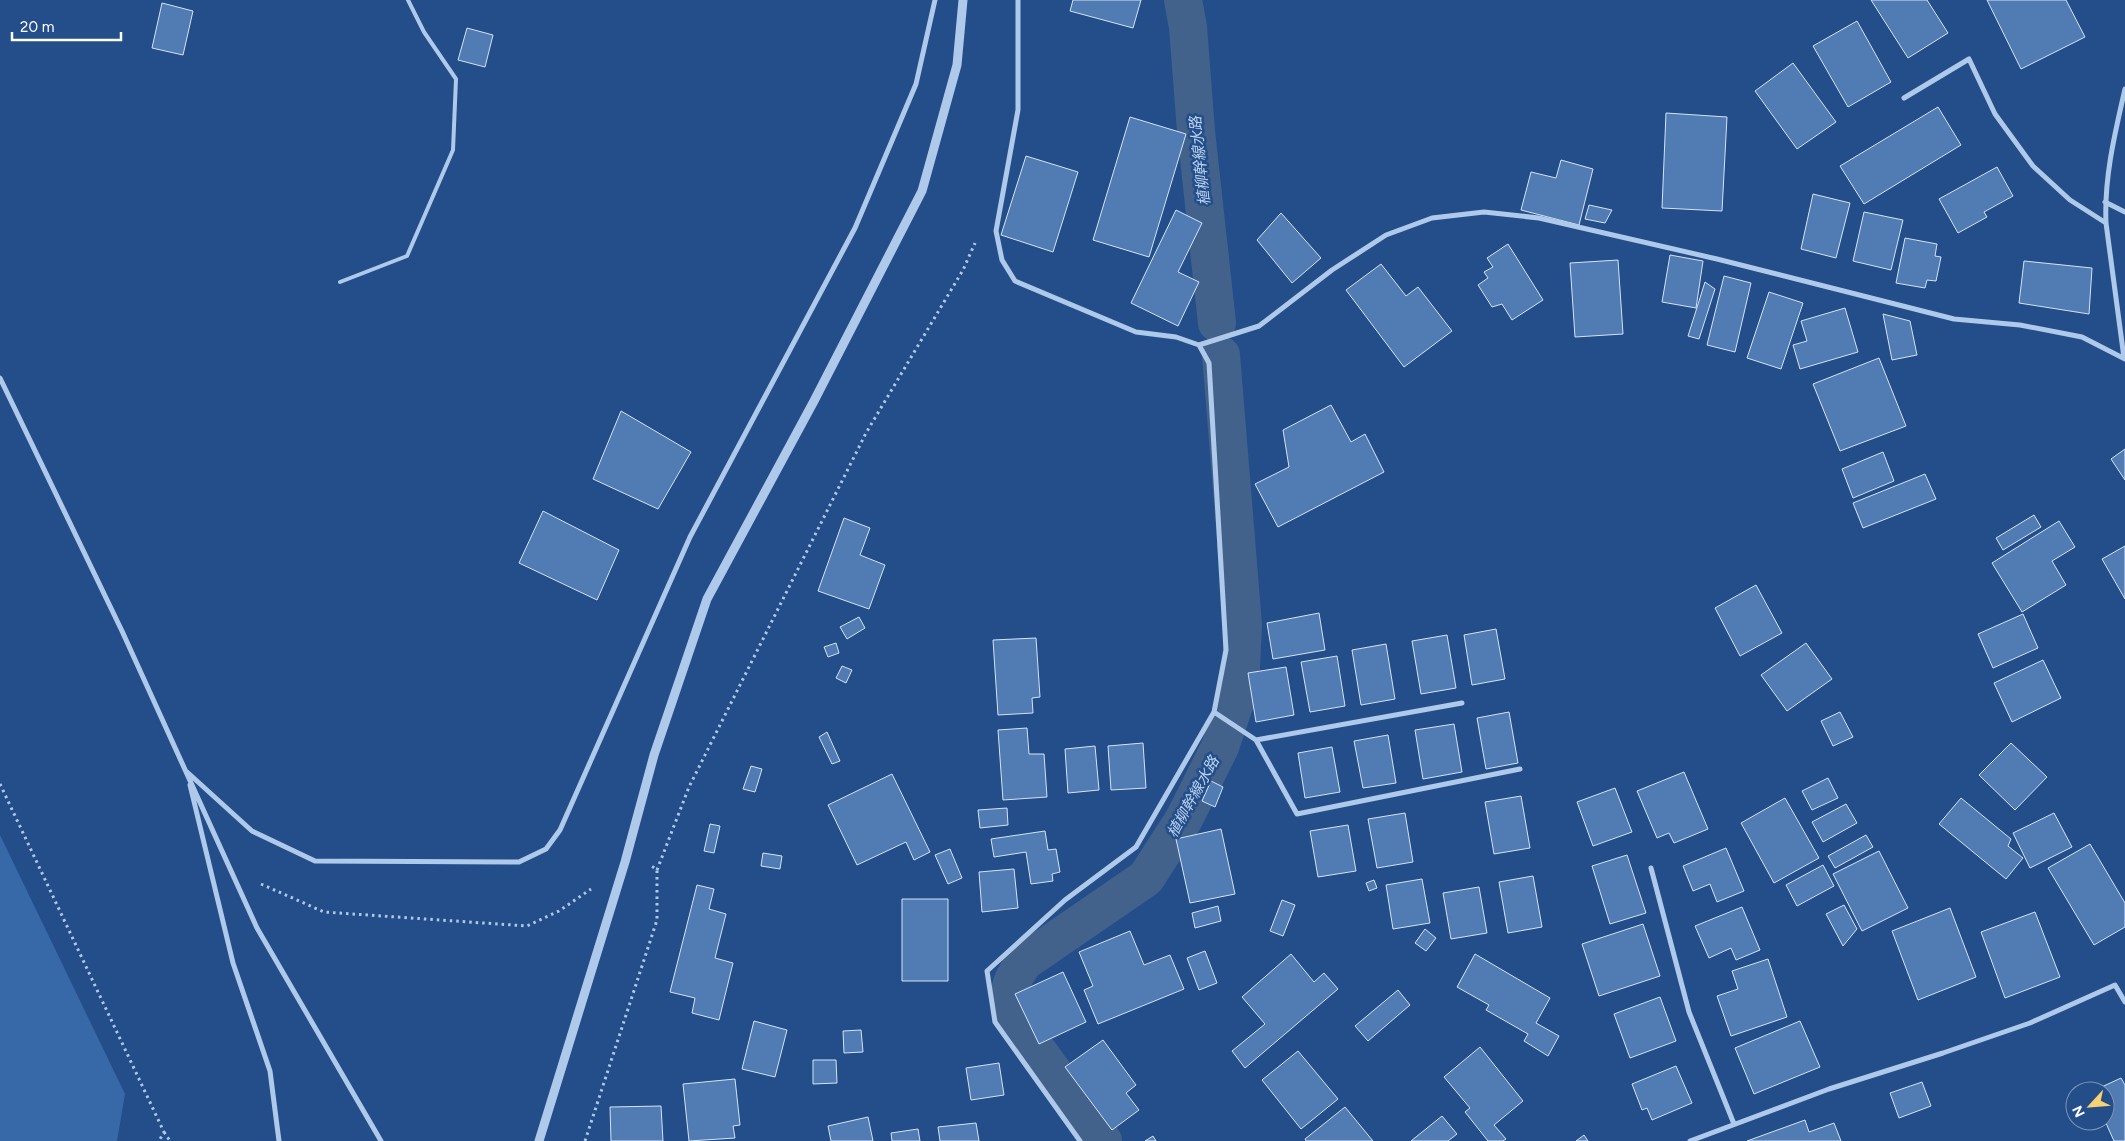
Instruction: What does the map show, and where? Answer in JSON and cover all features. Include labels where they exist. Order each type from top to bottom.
[{"type":"street","points":[[187,772],[252,831],[315,861],[520,862],[546,849],[560,830],[690,536],[855,228],[916,84],[935,0]]},
{"type":"street","points":[[539,1141],[628,848],[654,755],[708,599],[814,401],[922,191],[957,65],[963,0]]},
{"type":"street","points":[[1018,0],[1018,110],[996,231],[1002,260],[1015,281],[1136,332],[1176,337],[1200,345],[1259,326],[1332,270],[1386,235],[1432,218],[1484,212],[1539,218],[1708,257],[1954,319],[2020,325],[2082,338],[2125,358]]},
{"type":"street","points":[[1904,98],[1969,59],[1994,114],[2032,166],[2070,200],[2106,223]]},
{"type":"street","points":[[2125,89],[2112,146],[2105,202],[2106,223],[2125,358]]},
{"type":"street","points":[[2105,202],[2125,212]]},
{"type":"street","points":[[1080,1141],[995,1022],[987,971],[1065,900],[1136,847],[1214,712],[1226,650],[1209,363],[1200,345]]},
{"type":"street","points":[[0,378],[118,622],[257,928],[381,1141]]},
{"type":"street","points":[[1256,740],[1462,703]]},
{"type":"street","points":[[1214,712],[1256,740],[1297,814],[1520,770]]},
{"type":"street","points":[[187,772],[233,963],[270,1071],[279,1141]]},
{"type":"street","points":[[1650,868],[1689,1012],[1734,1124]]},
{"type":"street","points":[[1690,1141],[1829,1089],[2030,1023],[2115,985],[2125,1002]]},
{"type":"lane","points":[[340,282],[407,256],[453,150],[456,79],[424,32],[408,0]]},
{"type":"path","points":[[585,1141],[657,920],[657,870],[689,788],[862,442],[963,270],[979,235]]},
{"type":"path","points":[[0,784],[164,1132],[170,1141]]},
{"type":"path","points":[[628,848],[657,870]]},
{"type":"path","points":[[231,870],[324,912],[527,926],[559,911],[592,888]]},
{"type":"path","points":[[159,1141],[164,1132]]},
{"type":"shaded area","points":[[0,835],[125,1094],[117,1141],[0,1141]]},
{"type":"building","points":[[1073,0],[1141,0],[1133,28],[1070,11]]},
{"type":"building","points":[[1871,0],[1927,0],[1948,33],[1908,58]]},
{"type":"building","points":[[1987,0],[2066,0],[2085,37],[2021,69]]},
{"type":"building","points":[[162,3],[193,11],[183,55],[152,48]]},
{"type":"building","points":[[1857,21],[1891,82],[1848,107],[1813,46]]},
{"type":"building","points":[[467,28],[493,35],[485,67],[458,60]]},
{"type":"building","points":[[1793,63],[1836,122],[1797,149],[1755,91]]},
{"type":"building","points":[[1938,107],[1961,145],[1864,204],[1840,166]]},
{"type":"building","points":[[1666,113],[1727,117],[1722,211],[1662,208]]},
{"type":"building","points":[[1130,117],[1186,134],[1149,257],[1093,240]]},
{"type":"building","points":[[1026,156],[1078,172],[1053,252],[1001,235]]},
{"type":"building","points":[[1561,160],[1593,169],[1579,225],[1521,210],[1531,172],[1556,178]]},
{"type":"building","points":[[1997,167],[2013,196],[1984,212],[1987,217],[1958,233],[1939,199]]},
{"type":"building","points":[[1813,194],[1850,203],[1836,258],[1801,249]]},
{"type":"building","points":[[1589,205],[1612,210],[1605,223],[1585,219]]},
{"type":"building","points":[[1176,210],[1202,223],[1178,272],[1199,282],[1178,326],[1131,303]]},
{"type":"building","points":[[1864,212],[1903,220],[1891,270],[1853,261]]},
{"type":"building","points":[[1281,213],[1321,258],[1292,283],[1257,240]]},
{"type":"building","points":[[1905,238],[1937,244],[1935,256],[1941,257],[1936,281],[1927,280],[1925,288],[1896,283]]},
{"type":"building","points":[[1508,244],[1543,300],[1512,320],[1502,304],[1492,307],[1478,285],[1488,278],[1484,272],[1493,267],[1487,258]]},
{"type":"building","points":[[1670,255],[1703,261],[1696,308],[1662,302]]},
{"type":"building","points":[[1618,260],[1623,334],[1575,337],[1570,263]]},
{"type":"building","points":[[2024,261],[2092,268],[2089,314],[2019,303]]},
{"type":"building","points":[[1381,264],[1406,296],[1418,287],[1452,331],[1404,367],[1346,290]]},
{"type":"building","points":[[1724,276],[1751,283],[1735,352],[1707,345]]},
{"type":"building","points":[[1705,282],[1715,289],[1699,339],[1688,336]]},
{"type":"building","points":[[1769,292],[1803,303],[1781,369],[1747,358]]},
{"type":"building","points":[[1845,308],[1858,352],[1800,369],[1793,345],[1807,341],[1801,321]]},
{"type":"building","points":[[1883,314],[1910,321],[1917,355],[1892,360]]},
{"type":"building","points":[[1879,358],[1906,426],[1840,451],[1813,384]]},
{"type":"building","points":[[1331,405],[1351,442],[1365,434],[1384,472],[1278,527],[1255,484],[1289,467],[1283,430]]},
{"type":"building","points":[[621,411],[691,452],[658,509],[593,479]]},
{"type":"building","points":[[2125,449],[2125,480],[2111,459]]},
{"type":"building","points":[[1883,452],[1894,481],[1853,498],[1842,469]]},
{"type":"building","points":[[1925,474],[1936,499],[1863,528],[1853,503]]},
{"type":"building","points":[[543,511],[619,550],[597,600],[519,563]]},
{"type":"building","points":[[2034,515],[2041,527],[2003,550],[1996,538]]},
{"type":"building","points":[[844,518],[870,528],[860,555],[885,565],[869,609],[818,591]]},
{"type":"building","points":[[2059,521],[2075,547],[2052,561],[2066,585],[2022,612],[1992,563]]},
{"type":"building","points":[[2125,546],[2125,599],[2102,559]]},
{"type":"building","points":[[1756,585],[1782,633],[1740,656],[1715,608]]},
{"type":"building","points":[[1319,613],[1325,650],[1273,659],[1267,623]]},
{"type":"building","points":[[2023,614],[2038,648],[1993,668],[1978,634]]},
{"type":"building","points":[[859,617],[865,628],[847,639],[840,627]]},
{"type":"building","points":[[1496,629],[1505,679],[1472,685],[1464,635]]},
{"type":"building","points":[[1447,635],[1456,688],[1421,694],[1412,641]]},
{"type":"building","points":[[1036,638],[1040,697],[1032,698],[1033,713],[998,715],[993,640]]},
{"type":"building","points":[[836,643],[839,653],[828,657],[824,647]]},
{"type":"building","points":[[1806,643],[1832,679],[1787,711],[1761,675]]},
{"type":"building","points":[[1386,644],[1395,699],[1361,705],[1352,650]]},
{"type":"building","points":[[1337,656],[1345,706],[1310,712],[1301,662]]},
{"type":"building","points":[[2043,660],[2061,698],[2012,722],[1994,683]]},
{"type":"building","points":[[842,666],[852,670],[846,683],[836,678]]},
{"type":"building","points":[[1286,667],[1294,715],[1256,722],[1248,673]]},
{"type":"building","points":[[1509,712],[1518,763],[1486,769],[1477,718]]},
{"type":"building","points":[[1840,712],[1853,737],[1833,746],[1821,721]]},
{"type":"building","points":[[1454,724],[1462,772],[1423,779],[1415,730]]},
{"type":"building","points":[[1027,728],[1029,754],[1044,754],[1047,797],[1003,800],[998,730]]},
{"type":"building","points":[[827,732],[840,761],[832,764],[819,737]]},
{"type":"building","points":[[1388,735],[1396,783],[1363,788],[1354,741]]},
{"type":"building","points":[[1143,743],[1146,788],[1111,790],[1108,746]]},
{"type":"building","points":[[2011,743],[2047,777],[2015,810],[1979,775]]},
{"type":"building","points":[[1095,746],[1099,790],[1068,793],[1065,749]]},
{"type":"building","points":[[1332,747],[1340,792],[1305,798],[1298,753]]},
{"type":"building","points":[[751,766],[762,769],[755,792],[743,789]]},
{"type":"building","points":[[1684,772],[1708,829],[1674,843],[1669,833],[1657,838],[1637,791]]},
{"type":"building","points":[[892,774],[930,852],[914,860],[906,842],[857,865],[828,805]]},
{"type":"building","points":[[1828,778],[1838,798],[1812,810],[1802,791]]},
{"type":"building","points":[[1211,781],[1223,787],[1215,807],[1202,801]]},
{"type":"building","points":[[1615,788],[1632,832],[1593,846],[1577,802]]},
{"type":"building","points":[[1521,796],[1530,848],[1494,854],[1485,802]]},
{"type":"building","points":[[1785,798],[1819,858],[1774,883],[1741,823]]},
{"type":"building","points":[[1961,798],[2011,839],[2008,846],[2023,858],[2006,879],[1939,824]]},
{"type":"building","points":[[1846,804],[1857,823],[1823,842],[1812,822]]},
{"type":"building","points":[[1007,808],[1008,825],[980,828],[978,810]]},
{"type":"building","points":[[1405,813],[1413,862],[1377,868],[1368,819]]},
{"type":"building","points":[[2054,813],[2072,847],[2030,868],[2013,833]]},
{"type":"building","points":[[710,824],[720,826],[714,853],[704,851]]},
{"type":"building","points":[[1348,825],[1356,871],[1318,877],[1310,831]]},
{"type":"building","points":[[1221,829],[1235,894],[1190,903],[1176,839]]},
{"type":"building","points":[[1045,831],[1048,850],[1056,849],[1060,872],[1052,874],[1053,881],[1031,884],[1026,852],[994,857],[991,839]]},
{"type":"building","points":[[1866,835],[1873,847],[1835,868],[1828,856]]},
{"type":"building","points":[[2090,844],[2125,903],[2125,927],[2094,945],[2048,868]]},
{"type":"building","points":[[1726,848],[1744,891],[1717,902],[1710,884],[1693,891],[1683,866]]},
{"type":"building","points":[[950,849],[962,878],[948,884],[935,855]]},
{"type":"building","points":[[1879,851],[1908,908],[1862,931],[1833,874]]},
{"type":"building","points":[[763,853],[782,856],[780,869],[761,866]]},
{"type":"building","points":[[1627,855],[1646,913],[1610,924],[1592,866]]},
{"type":"building","points":[[1823,865],[1834,886],[1797,906],[1786,885]]},
{"type":"building","points":[[1014,869],[1018,908],[982,912],[979,872]]},
{"type":"building","points":[[1533,876],[1542,927],[1508,933],[1499,882]]},
{"type":"building","points":[[1422,879],[1430,923],[1393,929],[1386,885]]},
{"type":"building","points":[[1374,880],[1377,888],[1369,891],[1366,883]]},
{"type":"building","points":[[697,885],[714,889],[709,909],[726,914],[715,958],[733,963],[719,1020],[692,1013],[695,998],[670,992]]},
{"type":"building","points":[[1479,887],[1487,933],[1451,939],[1443,893]]},
{"type":"building","points":[[902,899],[948,899],[948,981],[902,981]]},
{"type":"building","points":[[1282,900],[1295,905],[1283,936],[1270,931]]},
{"type":"building","points":[[1844,905],[1857,929],[1843,946],[1826,914]]},
{"type":"building","points":[[1218,906],[1221,921],[1195,928],[1192,913]]},
{"type":"building","points":[[1742,907],[1760,950],[1736,960],[1731,948],[1709,958],[1695,926]]},
{"type":"building","points":[[1950,908],[1976,977],[1918,1000],[1892,931]]},
{"type":"building","points":[[2035,912],[2060,977],[2005,998],[1981,932]]},
{"type":"building","points":[[1643,924],[1660,976],[1599,996],[1582,944]]},
{"type":"building","points":[[1425,929],[1436,938],[1426,951],[1415,943]]},
{"type":"building","points":[[1130,931],[1144,965],[1170,955],[1184,989],[1098,1024],[1084,990],[1093,986],[1079,952]]},
{"type":"building","points":[[1205,951],[1217,983],[1199,990],[1187,958]]},
{"type":"building","points":[[1291,954],[1314,982],[1324,973],[1338,989],[1245,1068],[1232,1051],[1265,1024],[1242,997]]},
{"type":"building","points":[[1475,954],[1550,998],[1536,1023],[1559,1036],[1548,1056],[1524,1041],[1528,1034],[1486,1010],[1489,1005],[1457,987]]},
{"type":"building","points":[[1768,959],[1787,1017],[1731,1036],[1717,996],[1738,989],[1732,971]]},
{"type":"building","points":[[1063,972],[1086,1022],[1039,1044],[1015,994]]},
{"type":"building","points":[[1398,990],[1410,1005],[1368,1041],[1355,1026]]},
{"type":"building","points":[[1660,997],[1676,1041],[1630,1058],[1614,1014]]},
{"type":"building","points":[[754,1021],[787,1030],[775,1077],[742,1069]]},
{"type":"building","points":[[1800,1021],[1820,1067],[1754,1094],[1735,1048]]},
{"type":"building","points":[[861,1030],[863,1052],[844,1053],[843,1031]]},
{"type":"building","points":[[1103,1040],[1136,1085],[1126,1093],[1139,1110],[1112,1130],[1065,1067]]},
{"type":"building","points":[[1480,1047],[1523,1101],[1494,1125],[1506,1139],[1503,1141],[1488,1141],[1465,1112],[1470,1108],[1444,1077]]},
{"type":"building","points":[[1298,1051],[1338,1099],[1301,1129],[1262,1080]]},
{"type":"building","points":[[813,1060],[836,1060],[837,1083],[813,1084]]},
{"type":"building","points":[[999,1063],[1004,1095],[971,1100],[966,1068]]},
{"type":"building","points":[[1676,1066],[1692,1103],[1652,1120],[1647,1108],[1642,1110],[1632,1084]]},
{"type":"building","points":[[2121,1078],[2125,1085],[2125,1141],[2114,1141],[2110,1131],[2115,1131],[2115,1081]]},
{"type":"building","points":[[735,1079],[740,1125],[733,1126],[735,1138],[689,1141],[683,1084]]},
{"type":"building","points":[[1922,1082],[1931,1106],[1899,1118],[1890,1093]]},
{"type":"building","points":[[661,1106],[663,1141],[611,1141],[610,1107]]},
{"type":"building","points":[[1345,1107],[1373,1141],[1306,1141],[1305,1139]]},
{"type":"building","points":[[1442,1116],[1457,1134],[1448,1141],[1411,1141]]},
{"type":"building","points":[[868,1117],[873,1141],[831,1141],[828,1126]]},
{"type":"building","points":[[1805,1120],[1809,1132],[1834,1123],[1841,1141],[1747,1141]]},
{"type":"building","points":[[976,1123],[979,1141],[940,1141],[938,1127]]},
{"type":"building","points":[[918,1129],[920,1141],[892,1141],[891,1133]]},
{"type":"building","points":[[1584,1135],[1588,1141],[1576,1141]]},
{"type":"building","points":[[1153,1136],[1156,1141],[1145,1141]]},
{"type":"waterway","name":"植柳幹線水路","points":[[1183,0],[1188,27],[1196,131],[1217,323]]},
{"type":"waterway","name":"植柳幹線水路","points":[[1103,1141],[1016,1021],[1011,1003],[1010,989],[1015,976],[1025,961],[1146,878],[1184,819],[1220,747],[1240,688],[1243,625],[1221,355]]}]
